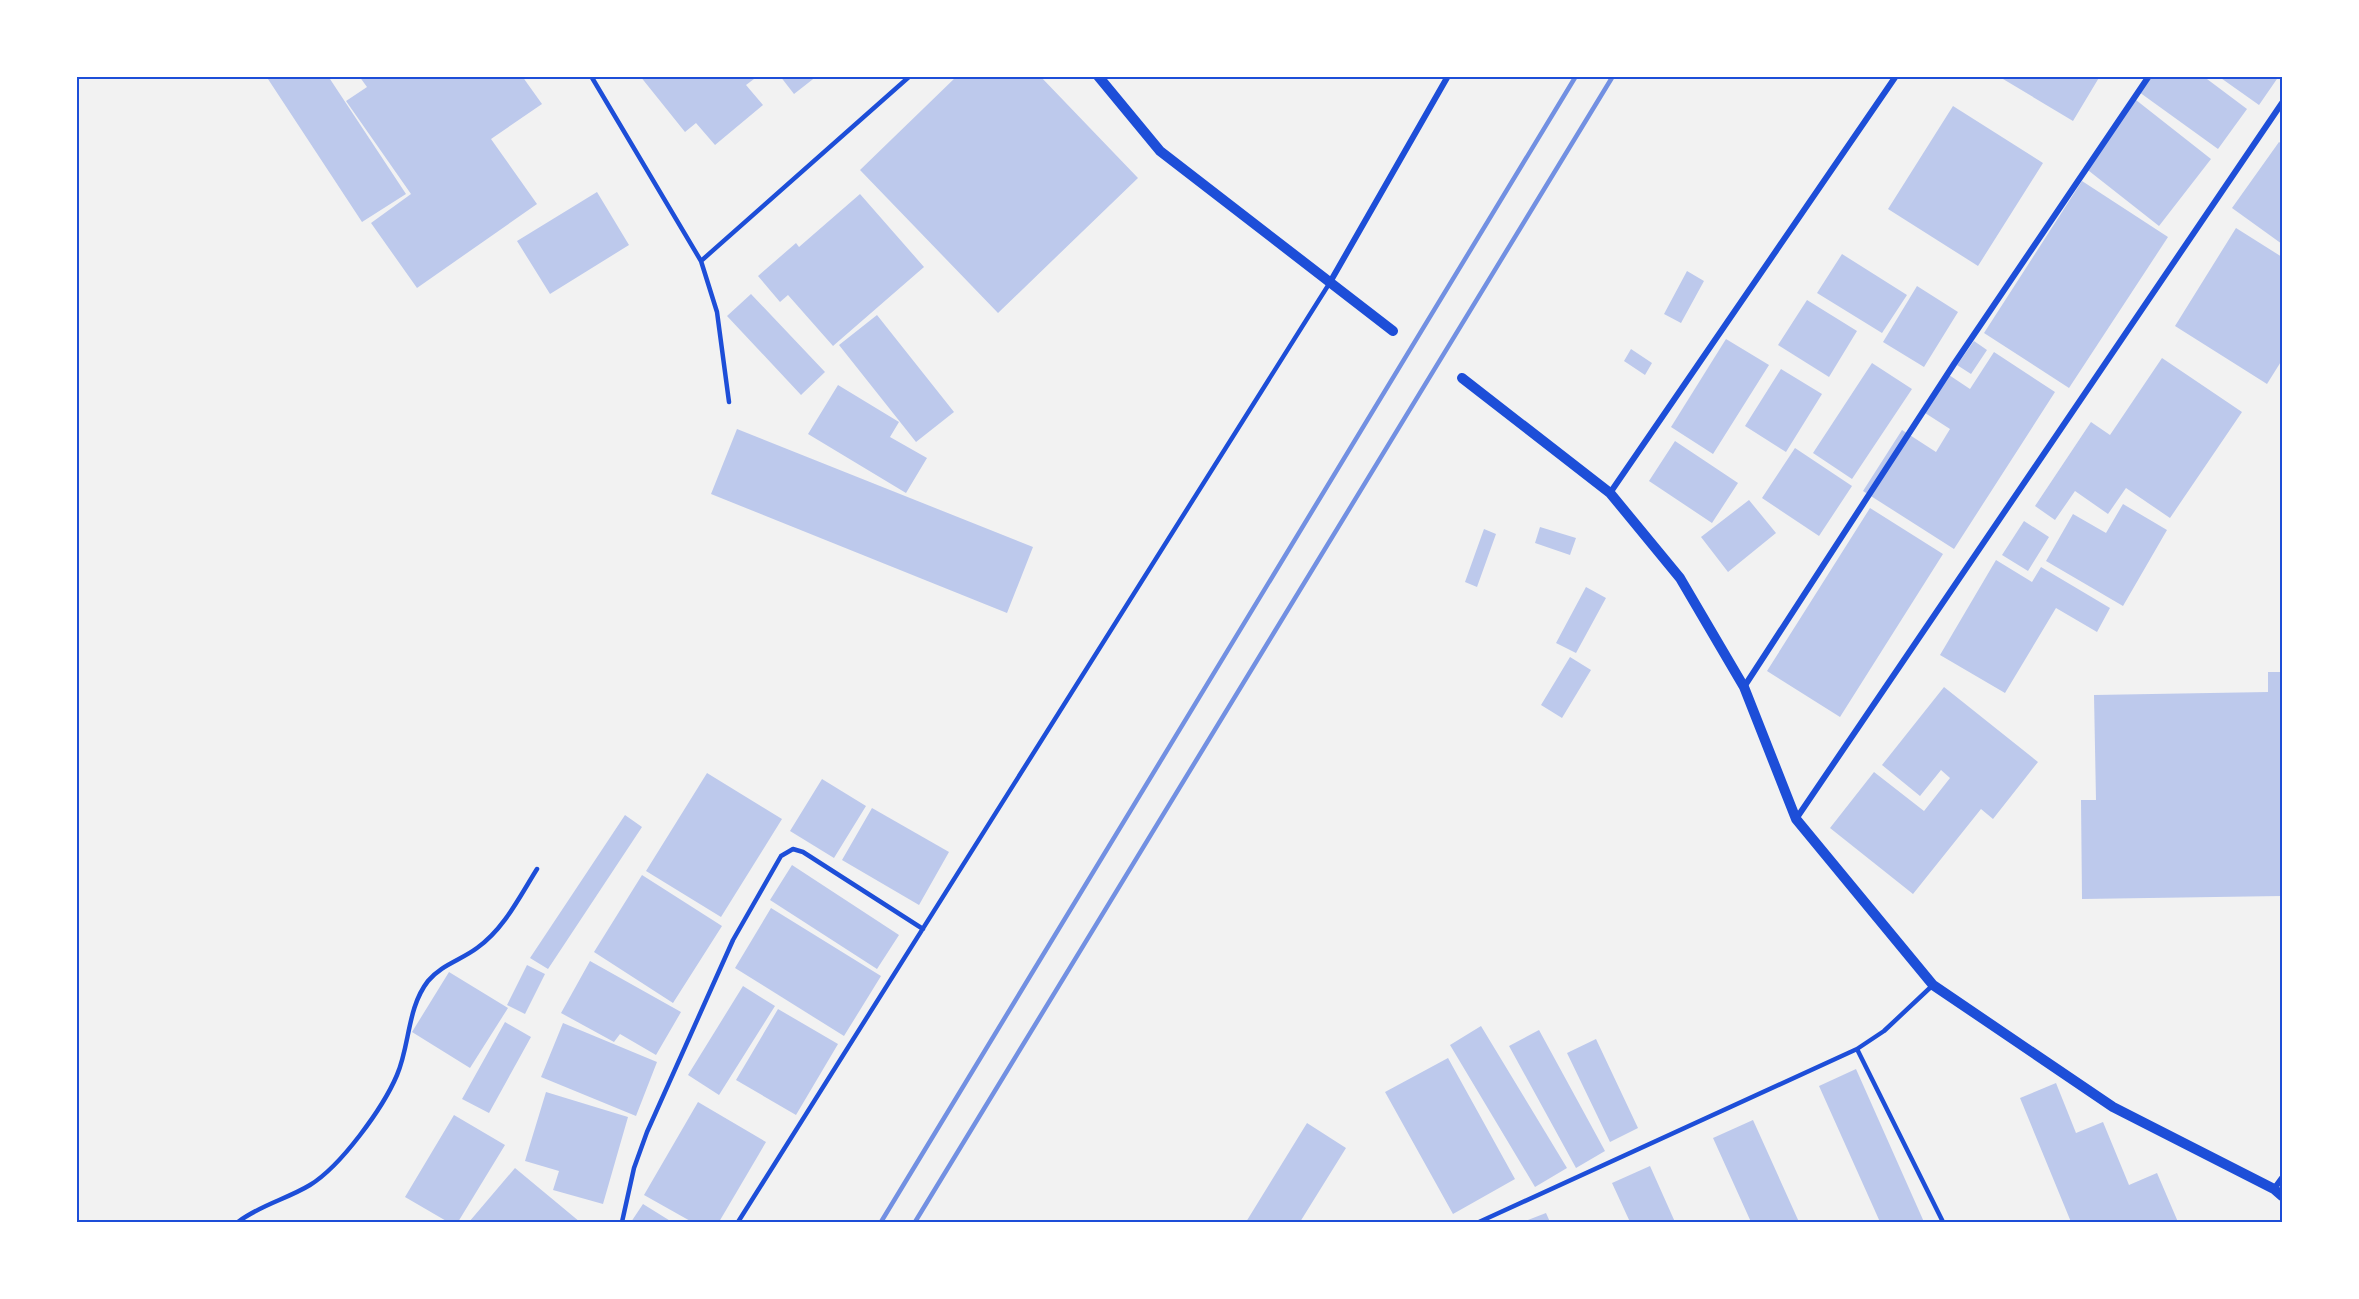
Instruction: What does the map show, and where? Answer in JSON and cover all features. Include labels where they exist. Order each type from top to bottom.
[{"type":"street","points":[[1098,76],[1160,151],[1329,284],[1393,331]]},
{"type":"street","points":[[1329,284],[1448,76]]},
{"type":"street","points":[[1610,493],[1896,76]]},
{"type":"street","points":[[1744,687],[1954,364],[2149,76]]},
{"type":"street","points":[[1796,819],[2283,103]]},
{"type":"street","points":[[1462,378],[1610,493],[1680,578],[1744,687],[1796,819],[1933,985],[2113,1107],[2278,1192],[2283,1178]]},
{"type":"lane","points":[[591,76],[701,261],[717,312],[729,402]]},
{"type":"lane","points":[[701,261],[910,76]]},
{"type":"lane","points":[[738,1222],[1329,284]]},
{"type":"lane","points":[[622,1222],[633,1168],[647,1132],[733,940],[781,856],[793,849],[803,852],[923,929]]},
{"type":"lane","points":[[238,1222],[251,1212],[310,1185],[332,1168],[347,1152],[398,1074],[416,1001],[428,980],[443,967],[478,948],[491,935],[504,921],[537,869]]},
{"type":"lane","points":[[1479,1222],[1857,1049],[1884,1031],[1933,985]]},
{"type":"lane","points":[[1857,1049],[1943,1222]]},
{"type":"building","points":[[266,76],[328,76],[406,194],[362,222]]},
{"type":"building","points":[[359,76],[522,76],[542,104],[491,139],[537,204],[417,288],[371,223],[411,194],[346,101],[367,87]]},
{"type":"building","points":[[640,76],[752,76],[754,79],[746,85],[763,105],[715,145],[696,123],[685,132]]},
{"type":"building","points":[[780,76],[817,76],[794,94]]},
{"type":"building","points":[[957,76],[1040,76],[1138,178],[998,313],[860,170]]},
{"type":"building","points":[[1998,76],[2100,76],[2073,121]]},
{"type":"building","points":[[2150,76],[2203,76],[2247,109],[2218,149],[2139,92]]},
{"type":"building","points":[[2218,76],[2279,76],[2259,105]]},
{"type":"building","points":[[2136,100],[2211,159],[2159,226],[2084,167]]},
{"type":"building","points":[[1953,106],[2043,163],[1978,266],[1888,209]]},
{"type":"building","points":[[2279,142],[2282,144],[2282,244],[2232,208]]},
{"type":"building","points":[[2082,181],[2168,237],[2069,388],[1984,333]]},
{"type":"building","points":[[597,192],[629,245],[550,294],[517,241]]},
{"type":"building","points":[[860,194],[924,267],[833,346],[788,295],[780,302],[758,276],[796,243],[799,247]]},
{"type":"building","points":[[2236,228],[2282,257],[2282,360],[2267,384],[2175,326]]},
{"type":"building","points":[[1842,254],[1907,295],[1882,333],[1817,293]]},
{"type":"building","points":[[1687,271],[1704,281],[1681,323],[1664,314]]},
{"type":"building","points":[[1917,286],[1958,312],[1924,367],[1883,342]]},
{"type":"building","points":[[751,294],[825,372],[801,395],[727,316]]},
{"type":"building","points":[[1807,300],[1857,331],[1829,377],[1778,345]]},
{"type":"building","points":[[877,315],[954,412],[916,442],[839,345]]},
{"type":"building","points":[[1726,339],[1769,365],[1713,454],[1671,427]]},
{"type":"building","points":[[1974,341],[1987,350],[1971,374],[1957,365]]},
{"type":"building","points":[[1631,349],[1652,363],[1645,375],[1624,361]]},
{"type":"building","points":[[1994,352],[2055,392],[1954,549],[1863,491],[1902,430],[1936,452],[1950,429],[1922,411],[1946,373],[1970,389]]},
{"type":"building","points":[[2162,358],[2242,412],[2170,518],[2126,488],[2108,514],[2075,491],[2055,520],[2035,506],[2091,422],[2110,435]]},
{"type":"building","points":[[1872,363],[1912,389],[1852,479],[1813,453]]},
{"type":"building","points":[[1781,369],[1822,394],[1786,452],[1745,426]]},
{"type":"building","points":[[838,385],[899,422],[890,437],[927,458],[906,493],[808,434]]},
{"type":"building","points":[[737,429],[1033,547],[1007,613],[711,494]]},
{"type":"building","points":[[1675,441],[1738,483],[1712,523],[1649,481]]},
{"type":"building","points":[[1795,448],[1852,486],[1819,536],[1762,498]]},
{"type":"building","points":[[1749,500],[1776,533],[1728,572],[1701,537]]},
{"type":"building","points":[[2123,504],[2167,530],[2123,606],[2046,561],[2073,514],[2106,533]]},
{"type":"building","points":[[1870,508],[1943,554],[1840,717],[1767,671]]},
{"type":"building","points":[[2024,521],[2049,537],[2028,571],[2002,555]]},
{"type":"building","points":[[1540,527],[1576,538],[1570,555],[1535,543]]},
{"type":"building","points":[[1484,529],[1496,534],[1477,587],[1465,582]]},
{"type":"building","points":[[1996,560],[2032,582],[2041,567],[2110,608],[2097,632],[2056,608],[2005,693],[1940,655]]},
{"type":"building","points":[[1586,587],[1606,598],[1576,653],[1556,643]]},
{"type":"building","points":[[1570,657],[1591,670],[1562,718],[1541,705]]},
{"type":"building","points":[[2268,672],[2282,672],[2282,896],[2082,899],[2081,800],[2096,800],[2094,695],[2268,692]]},
{"type":"building","points":[[1944,687],[2038,762],[1993,819],[1981,809],[1913,894],[1830,828],[1874,772],[1924,811],[1950,778],[1941,770],[1920,796],[1882,765]]},
{"type":"building","points":[[707,773],[782,819],[721,917],[646,871]]},
{"type":"building","points":[[822,779],[866,806],[834,858],[790,831]]},
{"type":"building","points":[[872,808],[949,852],[919,905],[842,860]]},
{"type":"building","points":[[625,815],[642,827],[548,969],[530,958]]},
{"type":"building","points":[[792,865],[899,935],[877,969],[770,900]]},
{"type":"building","points":[[642,875],[722,926],[673,1003],[594,952]]},
{"type":"building","points":[[771,908],[881,976],[844,1036],[735,968]]},
{"type":"building","points":[[590,961],[681,1012],[656,1055],[620,1034],[614,1042],[561,1013]]},
{"type":"building","points":[[527,965],[545,974],[525,1014],[507,1005]]},
{"type":"building","points":[[449,972],[508,1008],[470,1068],[412,1032]]},
{"type":"building","points":[[743,986],[775,1006],[719,1095],[688,1075]]},
{"type":"building","points":[[778,1009],[838,1044],[796,1115],[736,1080]]},
{"type":"building","points":[[505,1022],[531,1037],[489,1113],[462,1099]]},
{"type":"building","points":[[563,1023],[657,1062],[636,1116],[541,1077]]},
{"type":"building","points":[[1481,1026],[1567,1168],[1535,1187],[1450,1045]]},
{"type":"building","points":[[1539,1030],[1605,1151],[1576,1168],[1509,1046]]},
{"type":"building","points":[[1596,1039],[1638,1128],[1610,1142],[1567,1053]]},
{"type":"building","points":[[1448,1058],[1515,1179],[1453,1214],[1385,1092]]},
{"type":"building","points":[[1856,1069],[1924,1222],[1880,1222],[1819,1086]]},
{"type":"building","points":[[2056,1083],[2076,1133],[2103,1122],[2129,1185],[2157,1173],[2178,1222],[2071,1222],[2020,1098]]},
{"type":"building","points":[[546,1092],[628,1117],[603,1204],[553,1190],[559,1171],[525,1161]]},
{"type":"building","points":[[698,1102],[766,1142],[719,1222],[692,1222],[644,1195]]},
{"type":"building","points":[[454,1115],[505,1145],[458,1222],[448,1222],[405,1197]]},
{"type":"building","points":[[1753,1120],[1799,1222],[1751,1222],[1713,1138]]},
{"type":"building","points":[[1307,1123],[1346,1148],[1300,1222],[1246,1222]]},
{"type":"building","points":[[1650,1166],[1675,1222],[1630,1222],[1612,1183]]},
{"type":"building","points":[[515,1168],[580,1222],[469,1222]]},
{"type":"building","points":[[643,1204],[672,1222],[631,1222]]},
{"type":"building","points":[[1546,1213],[1550,1222],[1523,1222]]},
{"type":"railway","points":[[881,1222],[1576,76]]},
{"type":"railway","points":[[915,1222],[1613,76]]}]
